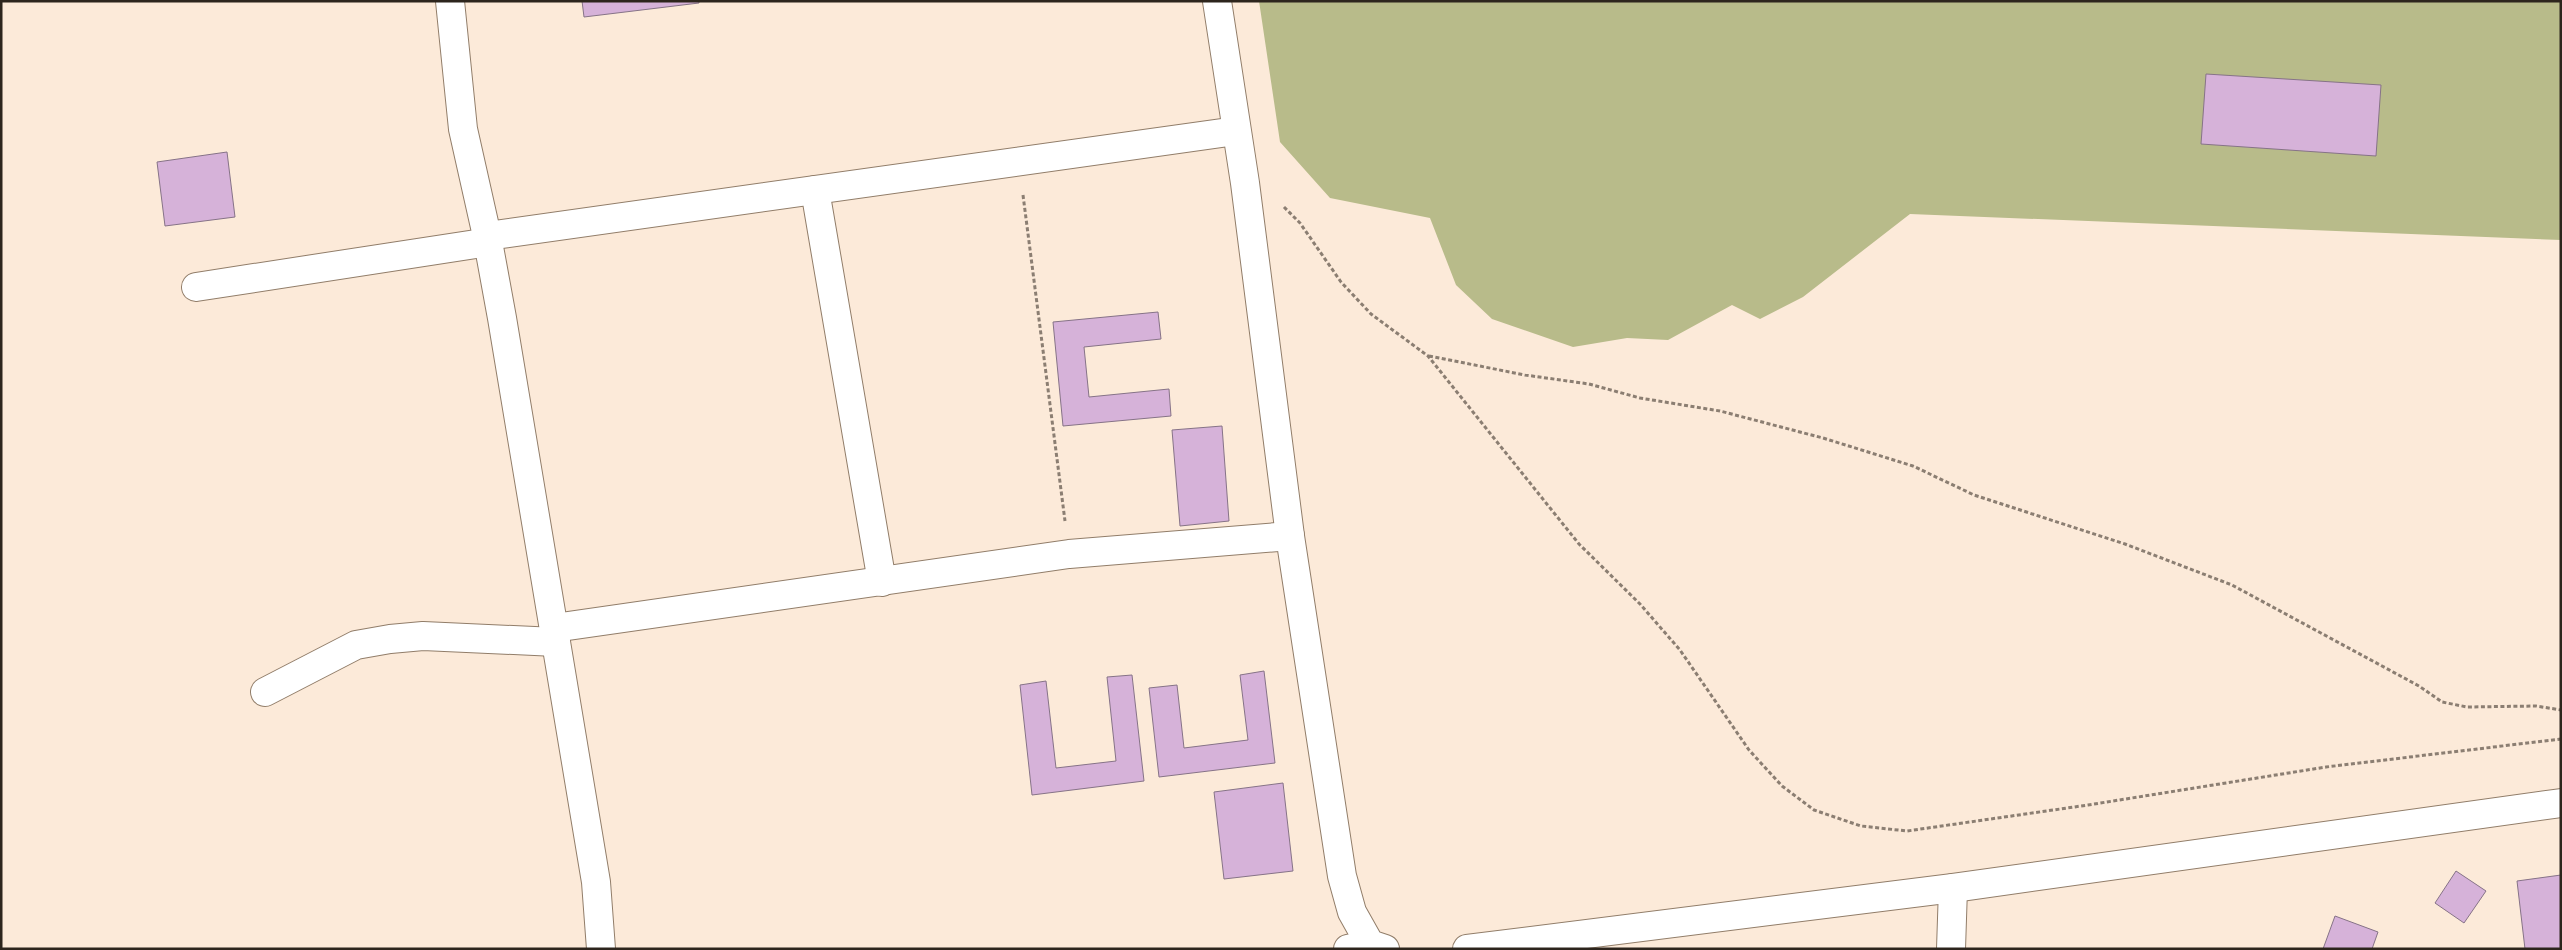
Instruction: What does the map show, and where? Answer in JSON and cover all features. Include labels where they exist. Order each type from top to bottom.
[{"type":"street","points":[[450,1],[463,129],[488,239],[555,635],[596,882],[601,949]]},
{"type":"street","points":[[1217,1],[1245,183],[1290,536],[1342,876],[1352,912],[1367,947]]},
{"type":"street","points":[[196,287],[488,239],[815,190],[1236,131]]},
{"type":"street","points":[[815,190],[882,582]]},
{"type":"street","points":[[265,692],[356,646],[390,639],[422,636],[555,635],[1069,554],[1290,536]]},
{"type":"street","points":[[1468,949],[1952,888],[2561,803]]},
{"type":"street","points":[[1952,888],[1952,949]]},
{"type":"path","points":[[1019,162],[1069,554]]},
{"type":"path","points":[[1245,183],[1283,207],[1300,223],[1341,282],[1371,314],[1428,356],[1579,544],[1640,604],[1680,650],[1749,750],[1782,786],[1814,810],[1861,826],[1907,831],[2088,805],[2326,767],[2561,739]]},
{"type":"path","points":[[1428,356],[1589,384],[1640,398],[1720,411],[1913,466],[1974,495],[2125,544],[2232,586],[2419,686],[2442,702],[2467,706],[2536,706],[2561,710]]},
{"type":"green space","points":[[1259,1],[2561,1],[2561,240],[1910,214],[1803,297],[1760,319],[1732,305],[1668,340],[1627,338],[1573,347],[1492,319],[1456,285],[1430,218],[1330,198],[1280,142]]},
{"type":"building","points":[[582,1],[699,1],[699,3],[584,17]]},
{"type":"building","points":[[2206,74],[2381,85],[2376,156],[2201,144]]},
{"type":"building","points":[[227,152],[235,217],[165,226],[157,162]]},
{"type":"building","points":[[1158,312],[1161,339],[1084,347],[1089,397],[1169,389],[1171,416],[1063,426],[1053,322]]},
{"type":"building","points":[[1222,426],[1229,521],[1180,526],[1172,430]]},
{"type":"building","points":[[1264,671],[1275,763],[1159,777],[1149,688],[1177,685],[1184,748],[1248,740],[1240,675]]},
{"type":"building","points":[[1132,675],[1144,781],[1032,795],[1020,685],[1046,681],[1056,768],[1116,761],[1107,677]]},
{"type":"building","points":[[1283,783],[1293,871],[1224,879],[1214,792]]},
{"type":"building","points":[[2456,871],[2486,891],[2464,923],[2435,903]]},
{"type":"building","points":[[2561,875],[2561,949],[2525,949],[2517,881]]},
{"type":"building","points":[[2335,916],[2378,932],[2372,949],[2323,949]]}]
